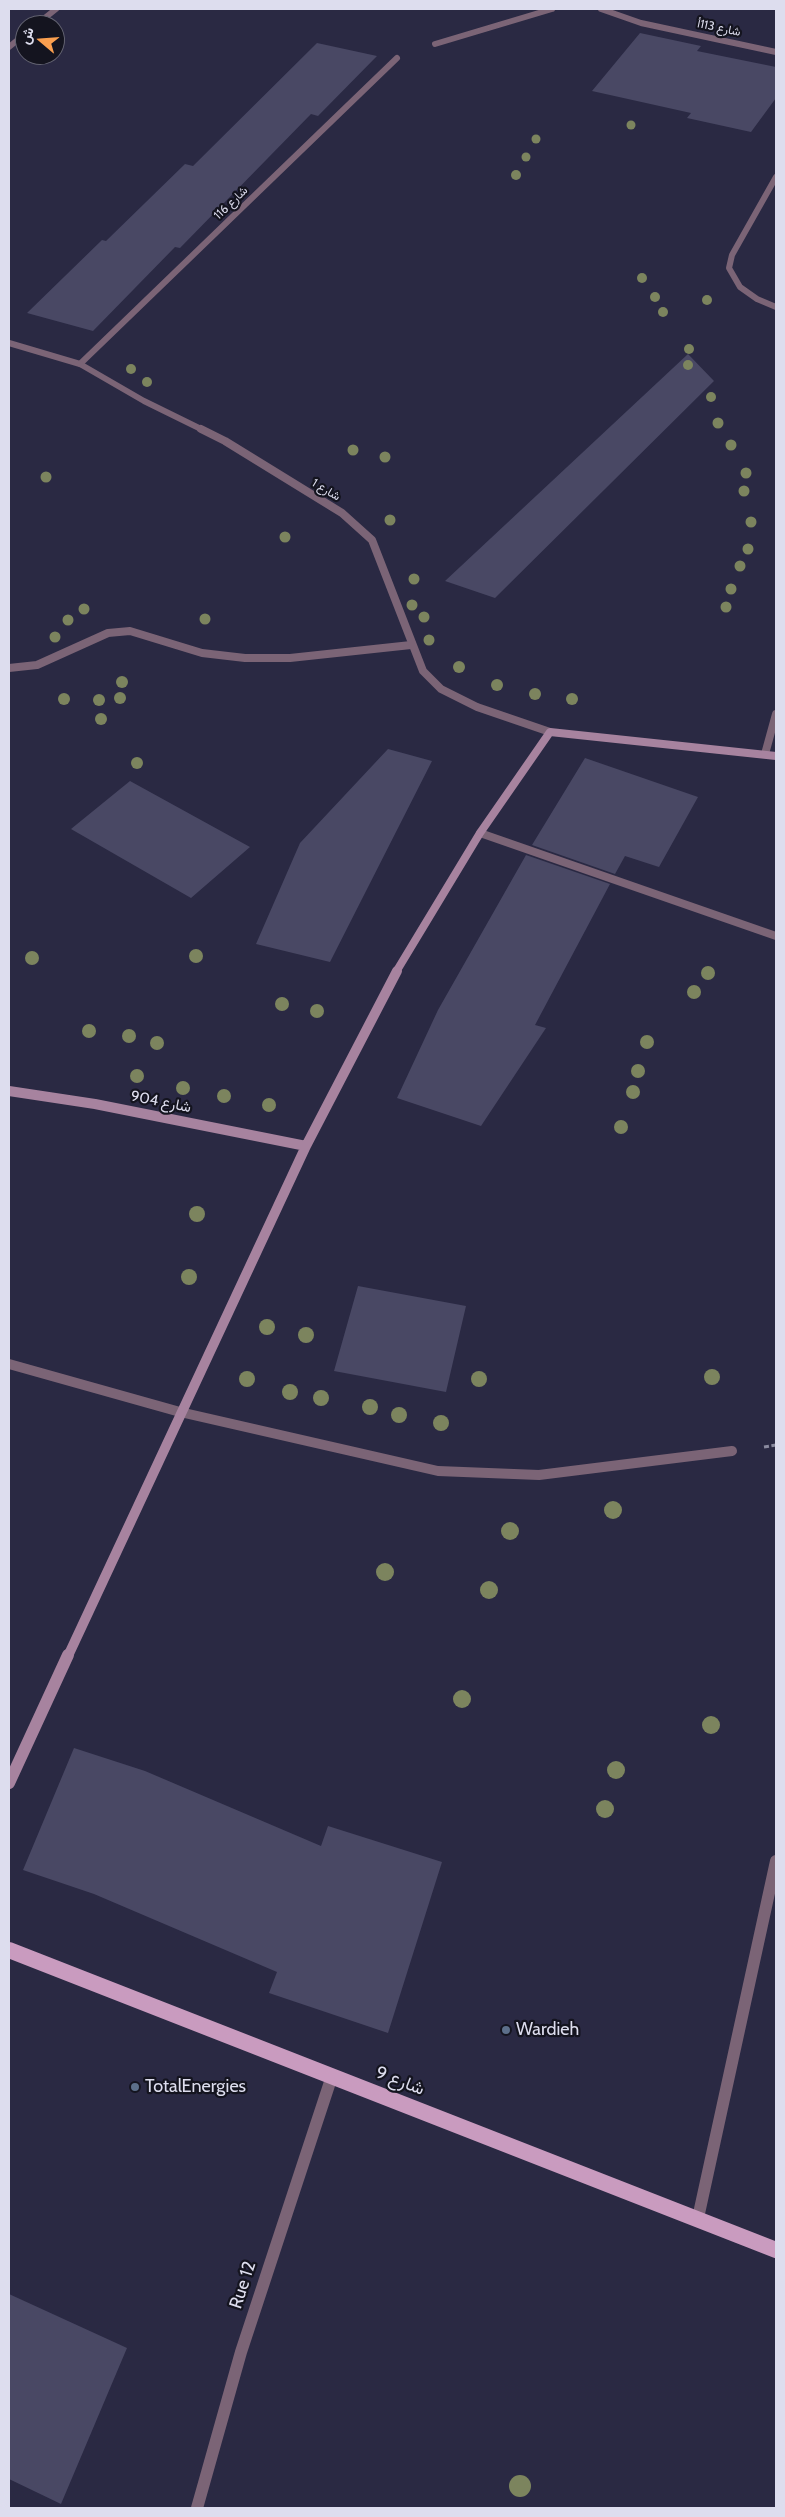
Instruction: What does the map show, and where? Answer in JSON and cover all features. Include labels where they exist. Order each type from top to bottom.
[{"type":"main road","points":[[9,1783],[180,1412],[306,1146],[407,952],[480,834],[550,732],[776,756]]},
{"type":"main road","name":"شارع 904","points":[[9,1091],[95,1104],[306,1146]]},
{"type":"main road","name":"شارع 9","points":[[9,1950],[776,2250]]},
{"type":"street","points":[[435,44],[552,9]]},
{"type":"street","name":"شارع 113أ","points":[[601,9],[642,23],[776,52]]},
{"type":"street","name":"شارع 116","points":[[80,364],[397,58]]},
{"type":"street","points":[[776,178],[732,255],[729,268],[740,287],[756,299],[776,307]]},
{"type":"street","name":"شارع 1","points":[[9,343],[80,364],[144,402],[225,442],[342,513],[372,540],[411,645],[423,671],[442,689],[477,707],[550,732]]},
{"type":"street","points":[[9,668],[37,665],[108,632],[130,631],[202,653],[245,658],[290,658],[411,645]]},
{"type":"street","points":[[765,754],[776,714]]},
{"type":"street","points":[[480,834],[776,936]]},
{"type":"street","points":[[9,1364],[180,1412],[438,1471],[539,1475],[732,1451]]},
{"type":"street","points":[[698,2218],[776,1861]]},
{"type":"street","name":"Rue 12","points":[[197,2508],[241,2352],[332,2076]]},
{"type":"building","points":[[640,33],[701,46],[697,51],[776,67],[776,98],[751,132],[687,118],[691,113],[592,91]]},
{"type":"building","points":[[317,43],[377,56],[318,116],[311,114],[180,248],[175,247],[93,331],[27,313],[102,240],[106,241],[185,164],[193,166]]},
{"type":"building","points":[[688,354],[714,381],[495,598],[445,581]]},
{"type":"building","points":[[388,749],[432,761],[330,962],[256,944],[300,843]]},
{"type":"building","points":[[585,758],[698,797],[659,867],[625,856],[615,874],[532,845]]},
{"type":"building","points":[[130,781],[250,847],[191,898],[71,829]]},
{"type":"building","points":[[526,855],[610,884],[535,1025],[546,1028],[481,1126],[397,1098],[438,1010]]},
{"type":"building","points":[[358,1286],[466,1306],[446,1392],[334,1371]]},
{"type":"building","points":[[74,1748],[145,1771],[321,1846],[328,1826],[442,1862],[388,2033],[269,1993],[277,1972],[94,1894],[23,1870]]},
{"type":"building","points":[[9,2294],[127,2348],[61,2504],[9,2479]]},
{"type":"place","name":"Wardieh","points":[[506,2030]]},
{"type":"place","name":"TotalEnergies","points":[[135,2087]]}]
